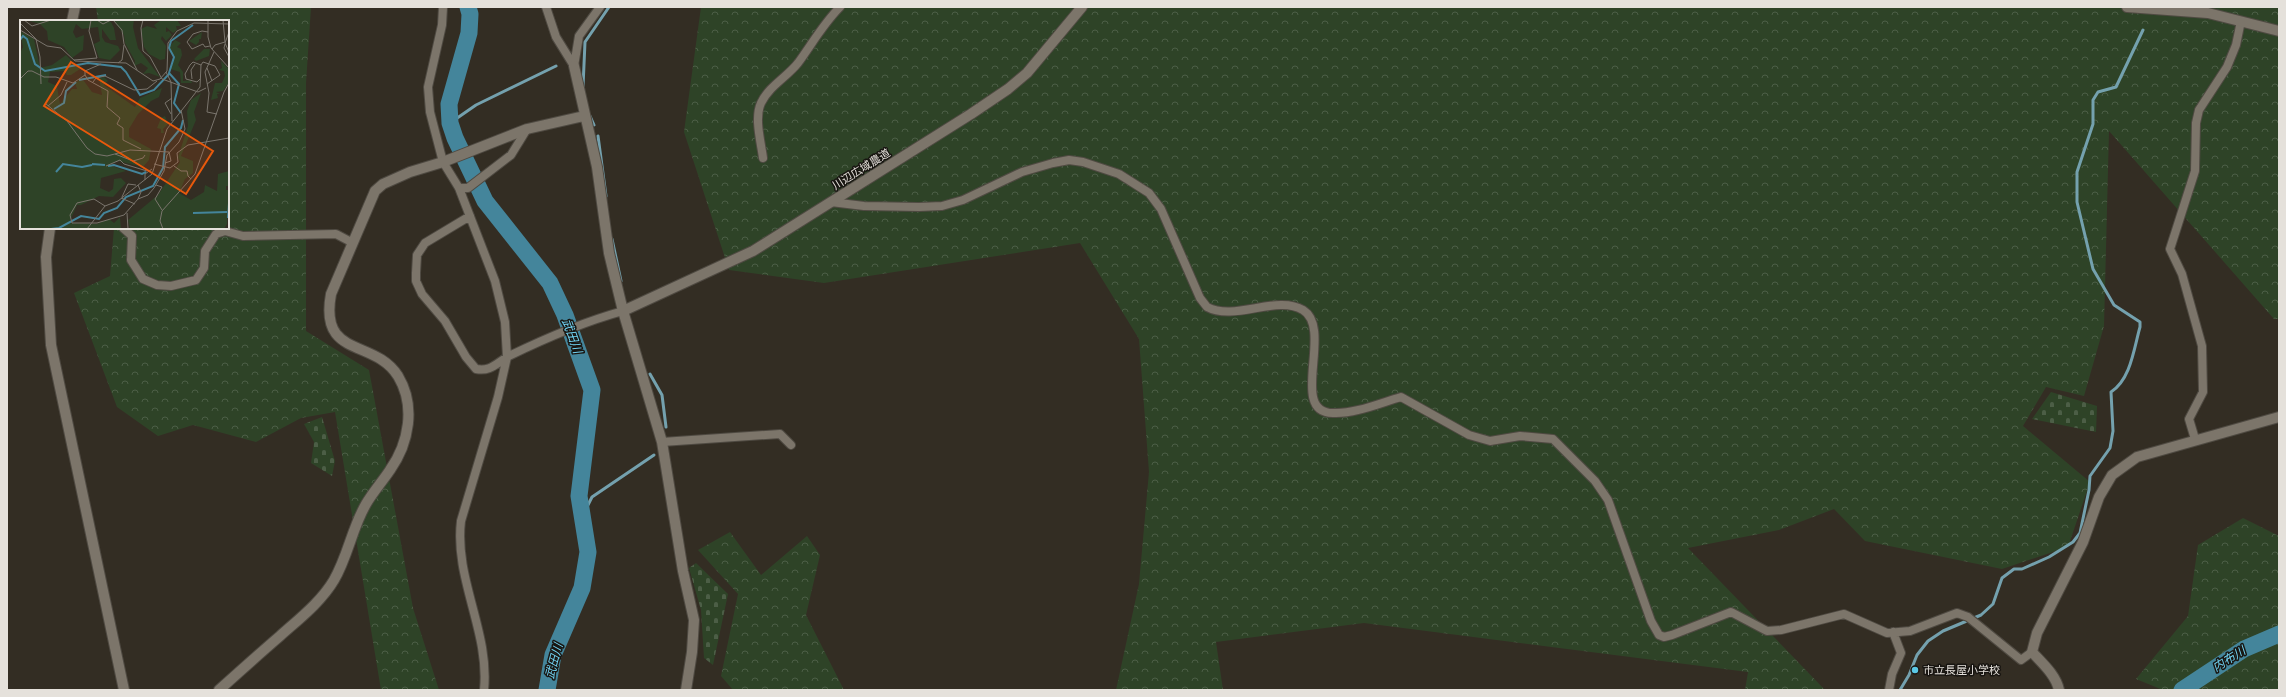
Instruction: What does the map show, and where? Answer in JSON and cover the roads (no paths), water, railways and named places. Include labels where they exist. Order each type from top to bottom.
[{"type":"street","points":[[72,20],[75,7]]},
{"type":"street","points":[[443,7],[442,24],[428,87],[430,112],[499,297],[505,322],[507,357],[498,397],[461,520],[459,538],[460,558],[483,650],[485,676],[484,690]]},
{"type":"street","points":[[546,7],[556,37],[574,66],[584,116],[590,134],[597,167],[609,253],[623,311],[662,442],[682,571],[694,620],[692,652],[686,690]]},
{"type":"street","points":[[574,66],[579,36],[600,7]]},
{"type":"street","points":[[763,158],[758,114],[760,104],[769,91],[798,62],[811,42],[840,7]]},
{"type":"street","name":"川辺広域農道","points":[[623,311],[753,251],[1008,89],[1042,57],[1082,7]]},
{"type":"street","points":[[2127,7],[2208,13],[2279,31]]},
{"type":"street","points":[[2195,439],[2189,419],[2203,392],[2202,346],[2182,274],[2170,249],[2195,171],[2196,123],[2199,110],[2227,67],[2236,46],[2241,21]]},
{"type":"street","points":[[218,690],[307,612],[333,581],[342,564],[359,518],[374,491],[397,459],[405,442],[409,416],[403,387],[398,376],[379,360],[337,337],[330,324],[328,306],[331,294],[370,200],[379,188],[410,172],[447,160],[527,129],[584,116]]},
{"type":"street","points":[[459,188],[468,188],[511,155],[527,129]]},
{"type":"street","points":[[831,202],[864,206],[919,208],[942,206],[963,200],[1022,172],[1069,160],[1083,162],[1119,174],[1136,182],[1155,199],[1200,298],[1207,307],[1222,311],[1237,311],[1286,305],[1299,308],[1309,316],[1313,324],[1315,339],[1312,398],[1318,407],[1332,414],[1401,397],[1407,398],[1469,435],[1481,440],[1490,441],[1520,436],[1555,441],[1595,481],[1608,500],[1651,621],[1659,635],[1664,637],[1731,612],[1767,631],[1781,630],[1844,614],[1881,632],[1910,631],[1957,613],[1968,617],[2021,660],[2032,652],[2037,633],[2083,542],[2099,498],[2112,475],[2137,457],[2195,439],[2279,417]]},
{"type":"street","points":[[470,216],[425,243],[420,248],[417,259],[416,281],[422,294],[445,321],[472,366],[479,369],[492,369],[507,357],[560,332],[586,321],[623,311]]},
{"type":"street","points":[[50,229],[46,257],[51,345],[124,690]]},
{"type":"street","points":[[124,229],[132,236],[131,260],[143,279],[157,285],[171,286],[196,280],[204,268],[206,251],[216,234],[224,231],[243,236],[336,234],[353,243]]},
{"type":"street","points":[[662,442],[780,434],[791,445]]},
{"type":"street","points":[[1889,690],[1892,674],[1901,653],[1893,632]]},
{"type":"street","points":[[2032,652],[2058,683],[2059,690]]},
{"type":"waterway","name":"武田川","points":[[468,7],[470,14],[469,33],[449,104],[450,123],[455,138],[485,201],[550,283],[565,315],[592,390],[579,496],[588,552],[582,588],[553,655],[547,690]]},
{"type":"waterway","points":[[583,87],[585,42],[609,7]]},
{"type":"waterway","points":[[1900,690],[1909,675],[1917,655],[1928,641],[1943,631],[1981,615],[1993,604],[2002,578],[2014,569],[2022,569],[2049,557],[2073,542],[2080,533],[2089,490],[2090,476],[2110,448],[2113,431],[2111,392],[2123,379],[2131,362],[2140,322],[2114,305],[2093,269],[2077,202],[2077,172],[2093,124],[2093,100],[2098,92],[2116,87],[2143,30]]},
{"type":"waterway","points":[[450,123],[476,105],[556,66]]},
{"type":"waterway","points":[[590,116],[594,125]]},
{"type":"waterway","points":[[598,136],[606,196]]},
{"type":"waterway","points":[[612,239],[621,281]]},
{"type":"waterway","points":[[650,374],[662,395],[666,427]]},
{"type":"waterway","points":[[582,517],[592,497],[654,455]]},
{"type":"waterway","name":"内布川","points":[[2182,690],[2244,649],[2279,634]]},
{"type":"place","name":"市立長屋小学校","points":[[1915,670]]}]
